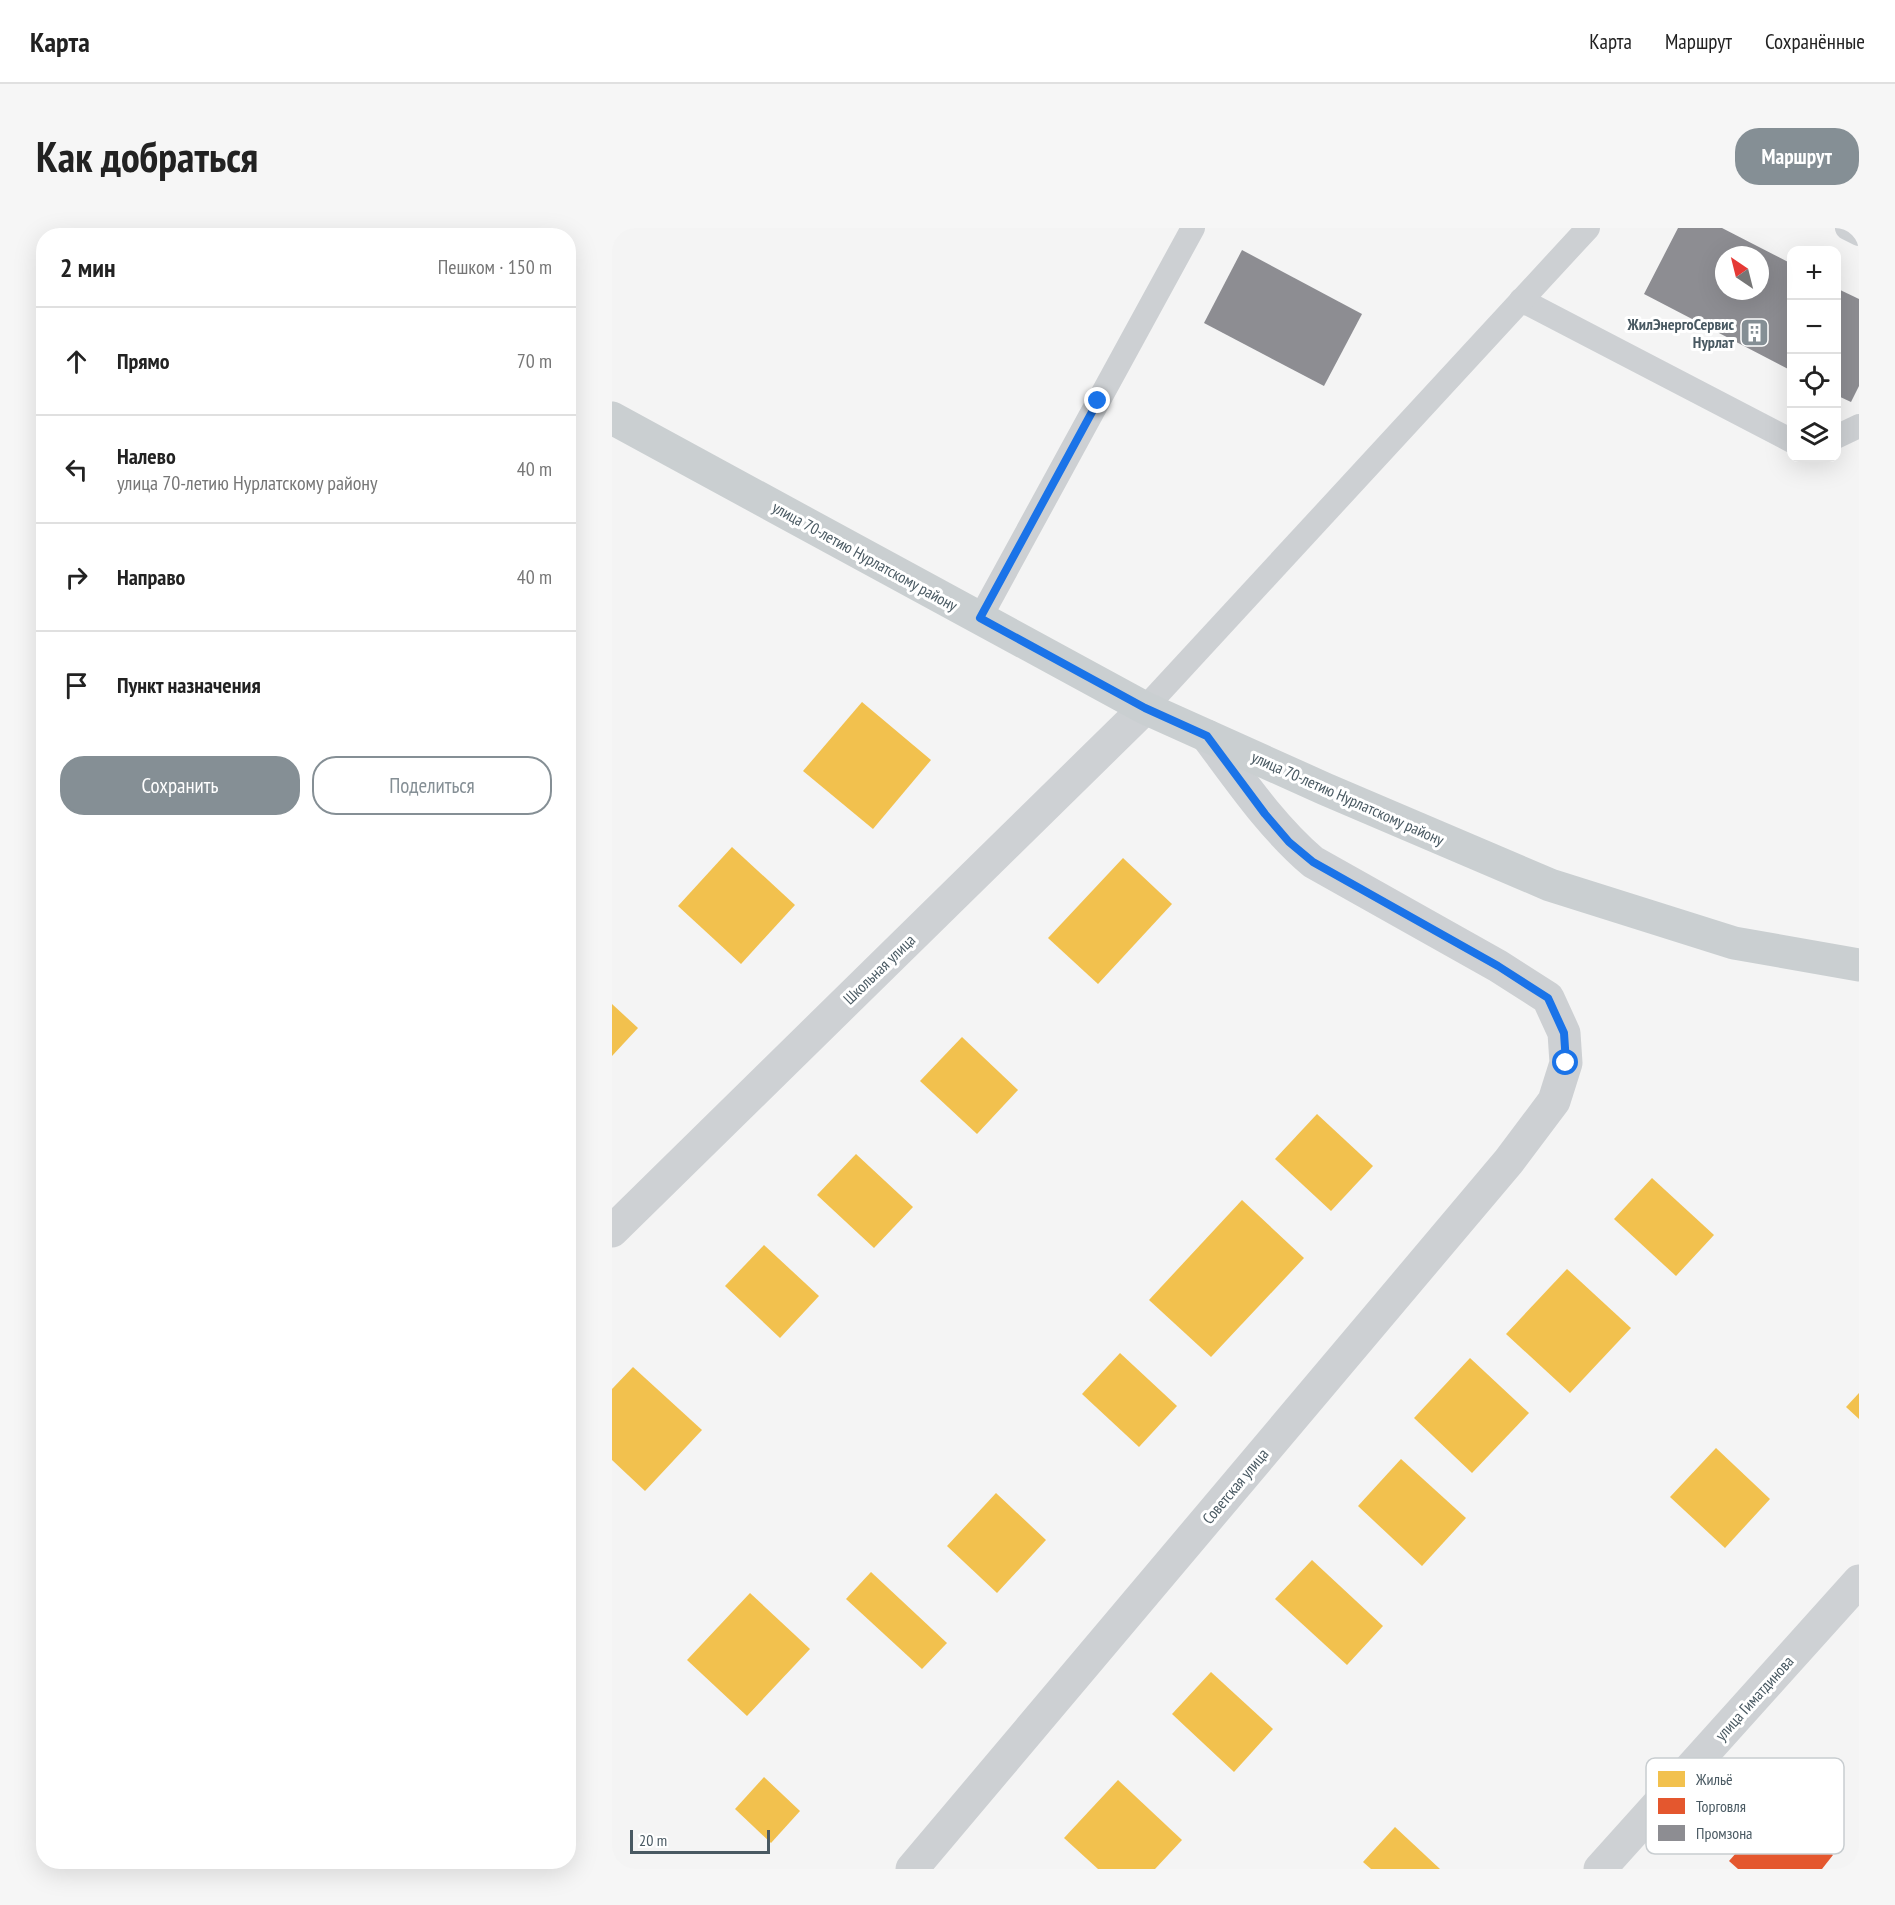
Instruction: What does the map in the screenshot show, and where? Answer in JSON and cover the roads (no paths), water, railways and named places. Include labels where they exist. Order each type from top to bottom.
[{"type":"main road","name":"улица 70-летию Нурлатскому району","points":[[612,418],[1145,708],[1207,736],[1550,885],[1734,943],[1859,965]]},
{"type":"street","name":"Школьная улица","points":[[612,1231],[1145,708]]},
{"type":"street","name":"Советская улица","points":[[912,1869],[1509,1161],[1554,1101],[1566,1063],[1564,1033],[1548,998],[1498,966],[1313,862],[1289,842],[1265,814],[1207,736]]},
{"type":"street","name":"улица Гиматдинова","points":[[1700,1758],[1859,1581]]},
{"type":"street","name":"улица Гиматдинова","points":[[1600,1869],[1646,1818]]},
{"type":"lane","points":[[980,618],[1193,228]]},
{"type":"lane","points":[[1145,708],[1588,228]]},
{"type":"lane","points":[[1847,228],[1859,234]]},
{"type":"lane","points":[[1521,300],[1787,439]]},
{"type":"lane","points":[[1841,435],[1859,426]]},
{"type":"place","name":"ЖилЭнергоСервис Нурлат","points":[[1755,333]]}]
